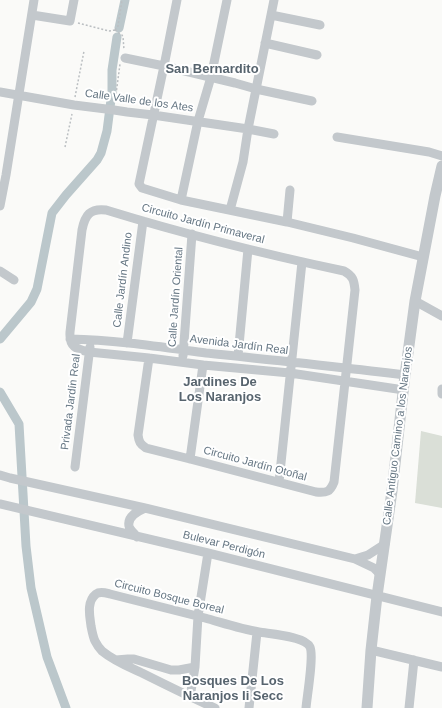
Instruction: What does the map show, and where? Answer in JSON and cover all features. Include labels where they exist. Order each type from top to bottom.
[{"type":"street","points":[[0,206],[34,0]]},
{"type":"street","points":[[32,15],[70,21],[74,0]]},
{"type":"street","points":[[177,0],[139,184],[140,186],[142,188],[181,200],[287,222],[423,257]]},
{"type":"street","points":[[181,200],[198,121],[211,77],[227,0]]},
{"type":"street","points":[[230,210],[243,162],[248,129],[274,0]]},
{"type":"street","points":[[271,15],[320,25]]},
{"type":"street","points":[[265,43],[317,55]]},
{"type":"street","points":[[125,58],[312,101]]},
{"type":"street","name":"Calle Valle de los Ates","points":[[0,92],[74,105],[198,121],[274,134]]},
{"type":"street","points":[[337,137],[429,152],[442,156]]},
{"type":"street","name":"Calle Antiguo Camino a los Naranjos","points":[[367,708],[377,596],[393,483],[414,301],[442,166]]},
{"type":"street","points":[[287,222],[290,190]]},
{"type":"street","name":"Circuito Jardín Primaveral","points":[[71,342],[70,332],[82,230],[84,221],[88,214],[94,210],[100,209],[248,249],[344,271],[349,274],[354,282],[355,290],[347,368]]},
{"type":"street","name":"Calle Jardín Andino","points":[[127,342],[143,221]]},
{"type":"street","name":"Calle Jardín Oriental","points":[[183,362],[192,234]]},
{"type":"street","points":[[238,356],[248,249]]},
{"type":"street","points":[[279,482],[302,262]]},
{"type":"street","points":[[2,272],[14,280]]},
{"type":"street","points":[[414,301],[442,316]]},
{"type":"street","name":"Avenida Jardín Real","points":[[71,342],[91,340],[127,342],[292,363],[405,375]]},
{"type":"street","name":"Privada Jardín Real","points":[[75,467],[91,340]]},
{"type":"street","name":"Avenida Jardín Real","points":[[71,342],[79,349],[89,352],[290,373],[404,390]]},
{"type":"street","name":"Circuito Jardín Otoñal","points":[[149,358],[138,435],[141,445],[146,448],[316,492],[327,492],[331,489],[334,482],[347,368]]},
{"type":"street","points":[[190,459],[203,365]]},
{"type":"street","points":[[442,389],[442,394]]},
{"type":"street","points":[[0,476],[145,508],[355,559],[374,568],[380,574]]},
{"type":"street","name":"Bulevar Perdigón","points":[[2,505],[208,553],[442,612]]},
{"type":"street","points":[[137,537],[129,526],[130,520],[135,512],[145,508]]},
{"type":"street","points":[[355,559],[368,554],[385,544]]},
{"type":"street","points":[[190,697],[198,616],[208,553]]},
{"type":"street","name":"Circuito Bosque Boreal","points":[[215,708],[116,660],[102,651],[97,646],[94,639],[89,614],[89,606],[95,594],[110,594],[257,632],[303,640],[310,647],[311,652],[306,708]]},
{"type":"street","points":[[249,708],[257,632]]},
{"type":"street","points":[[371,650],[442,667]]},
{"type":"street","points":[[116,660],[134,659],[171,670],[194,667]]},
{"type":"street","points":[[409,708],[414,660]]},
{"type":"path","points":[[115,30],[118,26],[122,0]]},
{"type":"path","points":[[70,21],[109,31],[115,30],[123,37],[125,58],[119,65],[114,110]]},
{"type":"shaded area","points":[[421,431],[442,436],[442,508],[415,503]]},
{"type":"waterway","points":[[119,28],[125,0]]},
{"type":"waterway","points":[[0,339],[31,302],[37,289],[52,213],[97,160],[101,153],[107,131],[112,92],[112,70],[117,37]]},
{"type":"waterway","points":[[0,392],[19,424],[26,546],[31,588],[47,657],[66,708]]},
{"type":"district","name":"San Bernardito","points":[[212,69]]},
{"type":"district","name":"Jardines De Los Naranjos","points":[[220,390]]},
{"type":"district","name":"Bosques De Los Naranjos Ii Secc","points":[[233,688]]}]
